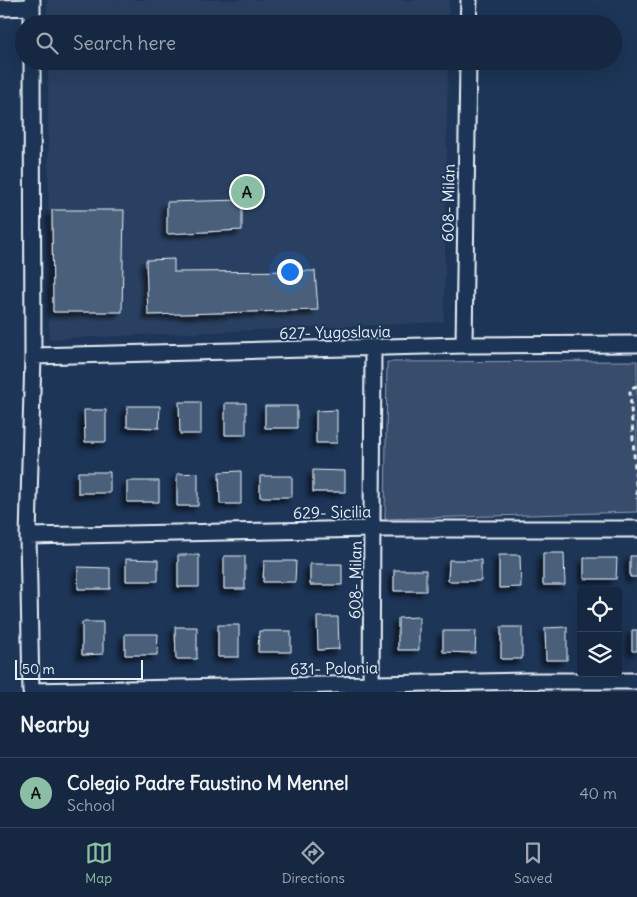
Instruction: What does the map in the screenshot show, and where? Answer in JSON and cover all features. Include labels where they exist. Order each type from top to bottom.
[{"type":"street","points":[[468,15],[469,0]]},
{"type":"street","points":[[0,8],[32,3]]},
{"type":"street","points":[[31,691],[28,536],[33,356],[32,70]]},
{"type":"street","name":"608- Milán","points":[[464,346],[468,70]]},
{"type":"street","name":"627- Yugoslavia","points":[[33,356],[637,344]]},
{"type":"street","name":"608- Milan","points":[[371,688],[373,348]]},
{"type":"street","name":"629- Sicilia","points":[[28,536],[373,529],[637,529]]},
{"type":"street","name":"631- Polonia","points":[[31,691],[527,687],[637,681]]},
{"type":"path","points":[[637,386],[631,388],[630,392],[637,499]]},
{"type":"shaded area","points":[[47,0],[449,0],[448,15],[47,15]]},
{"type":"shaded area","points":[[48,70],[448,70],[444,322],[49,339]]},
{"type":"shaded area","points":[[637,361],[637,512],[385,519],[387,362]]},
{"type":"shaded area","points":[[535,688],[637,688],[637,692],[535,692]]},
{"type":"building","points":[[242,200],[242,230],[167,234],[167,202]]},
{"type":"building","points":[[52,210],[124,210],[122,312],[53,312]]},
{"type":"building","points":[[174,259],[174,272],[315,271],[318,310],[148,315],[146,260]]},
{"type":"building","points":[[179,402],[201,402],[201,434],[180,434]]},
{"type":"building","points":[[225,403],[246,403],[246,435],[225,435]]},
{"type":"building","points":[[127,406],[160,406],[159,428],[127,427]]},
{"type":"building","points":[[265,406],[297,406],[297,428],[265,428]]},
{"type":"building","points":[[84,410],[106,410],[106,442],[85,442]]},
{"type":"building","points":[[337,410],[337,443],[316,443],[316,411]]},
{"type":"building","points":[[313,470],[345,471],[345,492],[313,492]]},
{"type":"building","points":[[241,471],[241,504],[220,504],[219,472]]},
{"type":"building","points":[[78,472],[110,472],[110,493],[78,493]]},
{"type":"building","points":[[198,473],[198,506],[177,506],[177,474]]},
{"type":"building","points":[[260,476],[292,476],[292,497],[260,497]]},
{"type":"building","points":[[127,481],[159,481],[159,502],[127,502]]},
{"type":"building","points":[[543,553],[564,553],[565,585],[543,585]]},
{"type":"building","points":[[178,555],[199,555],[199,587],[178,587]]},
{"type":"building","points":[[499,555],[520,555],[521,587],[499,588]]},
{"type":"building","points":[[224,556],[245,556],[245,589],[224,589]]},
{"type":"building","points":[[630,556],[637,556],[637,577],[630,577]]},
{"type":"building","points":[[584,558],[617,558],[616,579],[584,579]]},
{"type":"building","points":[[126,559],[158,560],[158,581],[126,581]]},
{"type":"building","points":[[449,560],[481,560],[481,581],[448,581]]},
{"type":"building","points":[[264,561],[296,561],[295,582],[263,582]]},
{"type":"building","points":[[310,564],[342,564],[342,585],[310,585]]},
{"type":"building","points":[[78,567],[110,568],[110,589],[78,589]]},
{"type":"building","points":[[394,570],[426,570],[426,591],[394,591]]},
{"type":"building","points":[[317,617],[338,617],[339,649],[318,650]]},
{"type":"building","points":[[419,617],[419,650],[398,650],[398,618]]},
{"type":"building","points":[[82,622],[103,622],[103,654],[82,655]]},
{"type":"building","points":[[218,625],[239,625],[239,657],[218,657]]},
{"type":"building","points":[[175,627],[197,627],[197,659],[176,659]]},
{"type":"building","points":[[501,627],[522,627],[522,659],[501,659]]},
{"type":"building","points":[[567,627],[567,660],[546,660],[545,628]]},
{"type":"building","points":[[632,630],[637,630],[637,651],[632,651]]},
{"type":"building","points":[[259,631],[291,631],[291,652],[258,652]]},
{"type":"building","points":[[443,631],[476,631],[475,653],[443,652]]},
{"type":"building","points":[[125,634],[158,634],[157,655],[125,655]]},
{"type":"place","name":"Colegio Padre Faustino M Mennel","points":[[247,192]]}]
